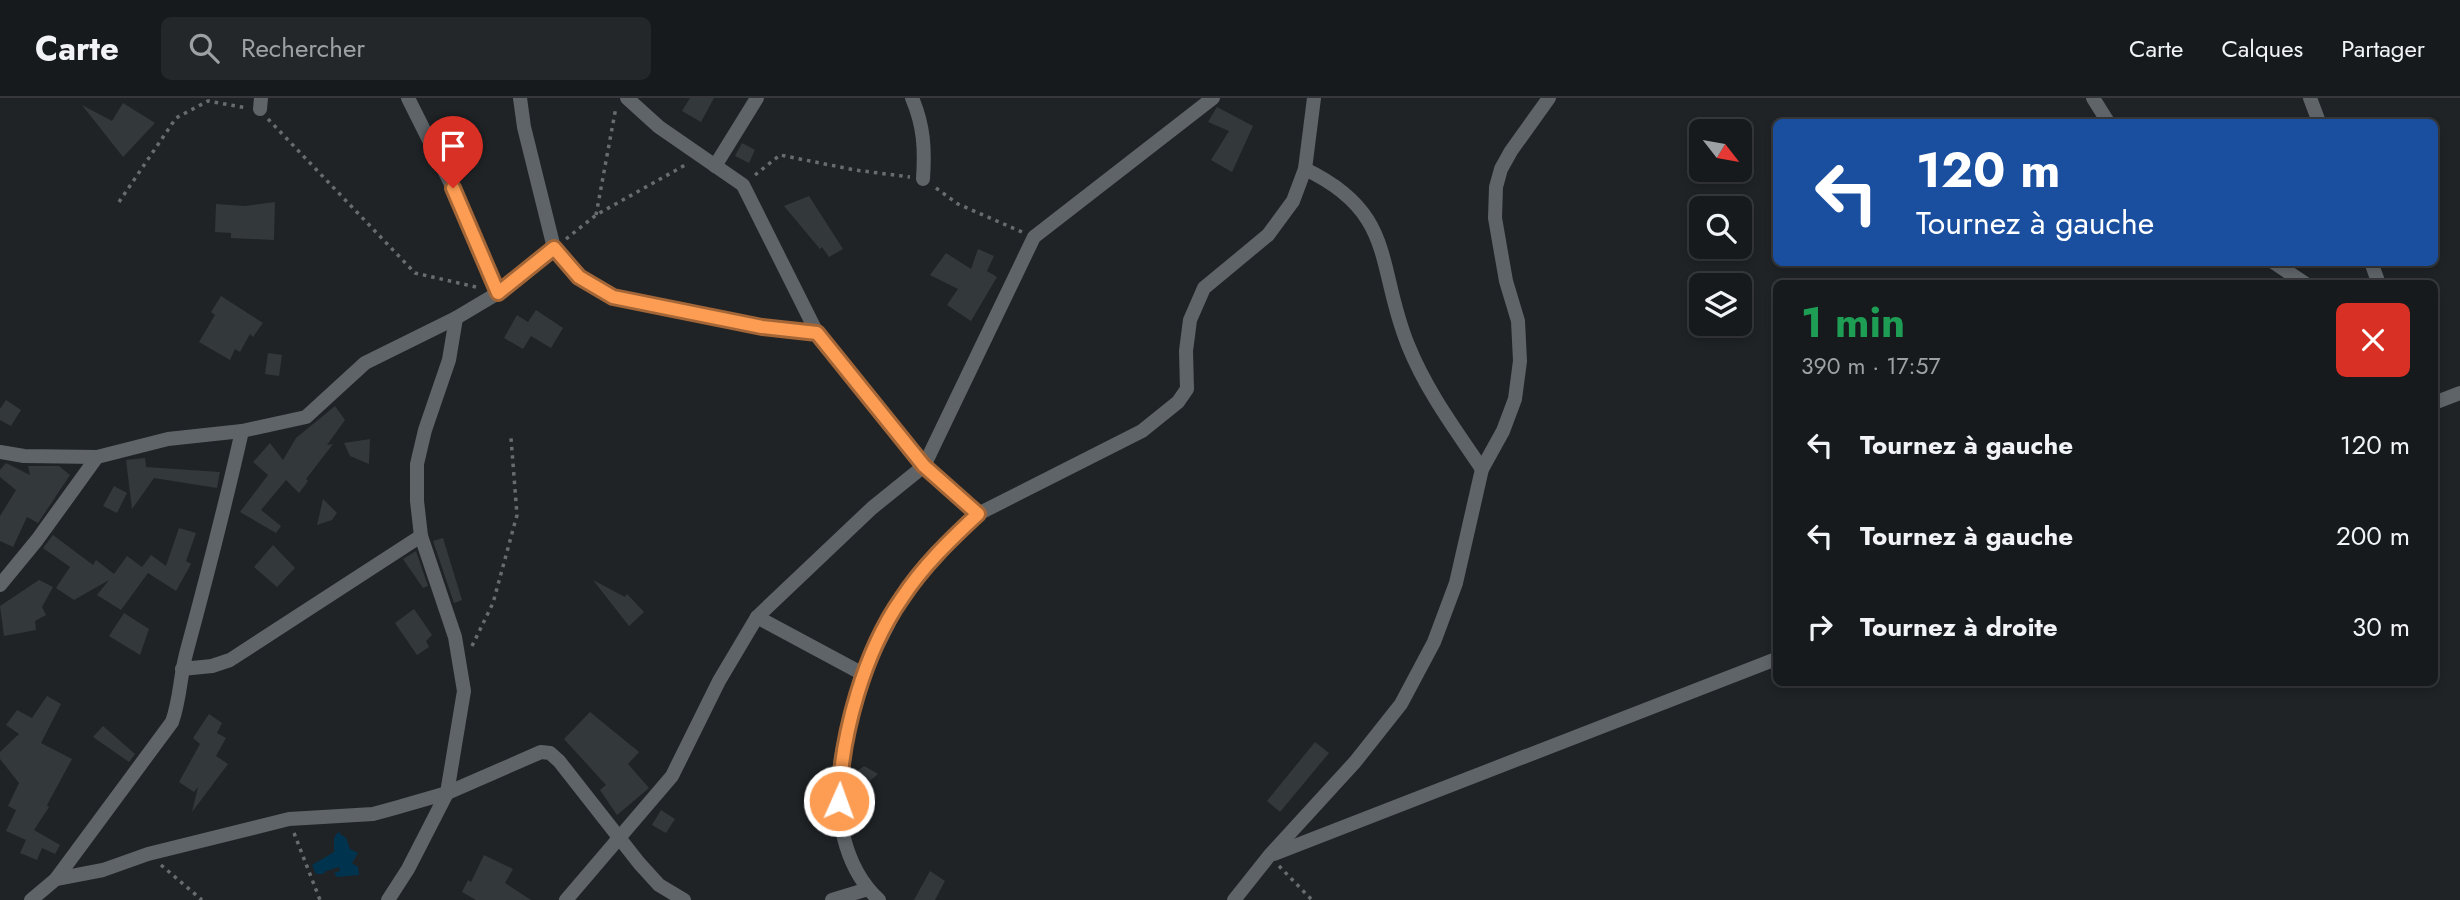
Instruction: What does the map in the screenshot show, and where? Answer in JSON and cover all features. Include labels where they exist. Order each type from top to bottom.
[{"type":"street","points":[[408,98],[453,188],[498,293]]},
{"type":"street","points":[[520,98],[524,127],[554,248],[579,277],[613,297],[762,327],[817,333]]},
{"type":"street","points":[[715,166],[757,98]]},
{"type":"street","points":[[912,98],[922,120],[925,145],[923,179]]},
{"type":"street","points":[[566,900],[672,776],[719,681],[757,617],[872,508],[924,466],[1034,237],[1213,98]]},
{"type":"street","points":[[880,900],[868,889],[844,842],[839,801],[840,763],[863,674],[901,599],[942,548],[978,514],[1142,431],[1178,402],[1187,389],[1186,351],[1190,320],[1204,288],[1268,235],[1293,201],[1306,169],[1314,98]]},
{"type":"street","points":[[1234,900],[1269,856],[1355,762],[1401,704],[1434,642],[1456,583],[1482,469],[1503,431],[1515,399],[1520,361],[1518,321],[1506,281],[1495,218],[1496,187],[1501,169],[1511,151],[1549,98]]},
{"type":"street","points":[[2093,98],[2106,119]]},
{"type":"street","points":[[2310,98],[2318,119]]},
{"type":"street","points":[[636,101],[701,156],[743,185],[817,333],[924,466],[978,514]]},
{"type":"street","points":[[1306,169],[1349,195],[1377,234],[1407,343],[1436,398],[1482,469]]},
{"type":"street","points":[[0,452],[24,456],[97,457],[168,439],[242,431],[306,417],[365,363],[456,318],[498,293],[554,248]]},
{"type":"street","points":[[2279,266],[2300,280]]},
{"type":"street","points":[[388,900],[408,869],[447,793],[464,691],[462,667],[422,536],[417,501],[417,464],[425,429],[449,360],[456,318]]},
{"type":"street","points":[[2438,401],[2460,393]]},
{"type":"street","points":[[32,900],[55,879],[172,722],[178,706],[182,669],[222,521],[242,431]]},
{"type":"street","points":[[0,585],[37,540],[97,457]]},
{"type":"street","points":[[182,669],[212,666],[230,660],[422,536]]},
{"type":"street","points":[[757,617],[863,674]]},
{"type":"street","points":[[1269,856],[1773,660]]},
{"type":"street","points":[[55,879],[103,870],[148,854],[289,819],[373,814],[447,793],[541,752],[550,753],[559,761],[659,885],[684,900]]},
{"type":"street","points":[[832,900],[868,889]]},
{"type":"path","points":[[596,215],[617,98]]},
{"type":"path","points":[[119,202],[176,118],[208,101],[260,103],[289,143],[415,273],[498,293]]},
{"type":"path","points":[[743,185],[780,155],[855,170],[923,179],[958,204],[1034,237]]},
{"type":"path","points":[[554,248],[596,215],[701,156]]},
{"type":"path","points":[[462,667],[493,603],[517,515],[511,438]]},
{"type":"path","points":[[289,819],[320,900]]},
{"type":"path","points":[[148,854],[202,900]]},
{"type":"path","points":[[1269,856],[1312,900]]},
{"type":"shaded area","points":[[338,832],[346,838],[350,849],[358,853],[352,863],[358,867],[359,875],[337,877],[334,873],[340,871],[339,867],[316,874],[312,865],[334,852],[334,838]]},
{"type":"building","points":[[690,98],[714,98],[701,122],[682,111]]},
{"type":"building","points":[[123,103],[155,123],[123,157],[82,105],[112,121]]},
{"type":"building","points":[[1217,107],[1253,126],[1232,172],[1211,160],[1229,131],[1208,122]]},
{"type":"building","points":[[742,143],[755,150],[749,163],[735,156]]},
{"type":"building","points":[[809,196],[843,249],[829,257],[784,206]]},
{"type":"building","points":[[275,202],[274,240],[231,238],[231,233],[215,232],[216,204],[245,206]]},
{"type":"building","points":[[978,249],[994,256],[987,271],[997,277],[971,321],[947,305],[958,289],[930,275],[946,253],[971,269]]},
{"type":"building","points":[[221,296],[263,323],[253,337],[250,334],[240,352],[235,349],[230,360],[199,342],[215,315],[211,312]]},
{"type":"building","points":[[536,310],[563,328],[551,348],[531,336],[523,349],[504,338],[517,315],[528,322]]},
{"type":"building","points":[[268,353],[282,355],[279,376],[265,374]]},
{"type":"building","points":[[6,400],[21,410],[11,426],[0,420],[0,409]]},
{"type":"building","points":[[335,406],[345,420],[327,445],[333,444],[306,479],[308,481],[299,493],[286,480],[261,510],[281,526],[276,533],[240,512],[268,475],[253,462],[270,443],[283,460],[296,438]]},
{"type":"building","points":[[370,439],[369,464],[350,456],[344,443]]},
{"type":"building","points":[[145,458],[146,467],[220,472],[217,488],[154,478],[132,509],[126,460]]},
{"type":"building","points":[[6,463],[30,475],[28,466],[59,466],[70,475],[38,523],[27,517],[13,547],[0,541],[0,516],[16,490],[0,477],[0,470]]},
{"type":"building","points":[[114,486],[127,493],[117,513],[103,506]]},
{"type":"building","points":[[323,499],[337,513],[332,520],[317,525]]},
{"type":"building","points":[[179,528],[196,533],[186,561],[191,564],[176,591],[148,573],[121,610],[97,595],[109,580],[74,600],[56,588],[70,567],[43,548],[53,535],[93,565],[96,560],[114,574],[127,556],[142,567],[151,555],[166,566]]},
{"type":"building","points":[[443,538],[462,600],[454,603],[433,541]]},
{"type":"building","points":[[273,545],[295,568],[277,587],[254,567]]},
{"type":"building","points":[[416,551],[428,586],[423,588],[403,559]]},
{"type":"building","points":[[39,580],[53,587],[42,607],[46,615],[35,621],[36,630],[4,636],[0,606]]},
{"type":"building","points":[[593,580],[625,597],[627,594],[644,612],[629,626]]},
{"type":"building","points":[[414,609],[432,635],[426,641],[429,647],[417,655],[395,623]]},
{"type":"building","points":[[124,613],[149,629],[140,655],[109,636]]},
{"type":"building","points":[[47,696],[61,704],[41,743],[72,759],[47,805],[49,807],[34,830],[60,845],[55,854],[42,848],[37,860],[20,853],[26,840],[6,831],[16,810],[8,806],[19,783],[0,759],[0,752],[19,734],[6,725],[17,710],[32,718]]},
{"type":"building","points":[[590,712],[639,752],[628,764],[649,788],[617,815],[600,790],[606,785],[564,739]]},
{"type":"building","points":[[209,714],[222,723],[217,733],[226,738],[216,756],[228,764],[192,812],[198,787],[194,792],[179,782],[200,744],[193,738]]},
{"type":"building","points":[[103,726],[135,754],[129,762],[93,737]]},
{"type":"building","points":[[1315,742],[1329,753],[1280,812],[1267,801]]},
{"type":"building","points":[[864,766],[878,774],[858,791],[848,778]]},
{"type":"building","points":[[661,810],[675,819],[666,833],[652,825]]},
{"type":"building","points":[[484,855],[513,869],[505,883],[531,900],[476,900],[462,892],[468,880],[471,882]]},
{"type":"building","points":[[930,871],[945,881],[935,900],[914,900]]},
{"type":"route","points":[[453,188],[498,293],[554,248],[579,277],[613,297],[762,327],[817,333],[924,466],[978,514],[942,548],[901,599],[863,674],[840,763],[839,801]]}]
